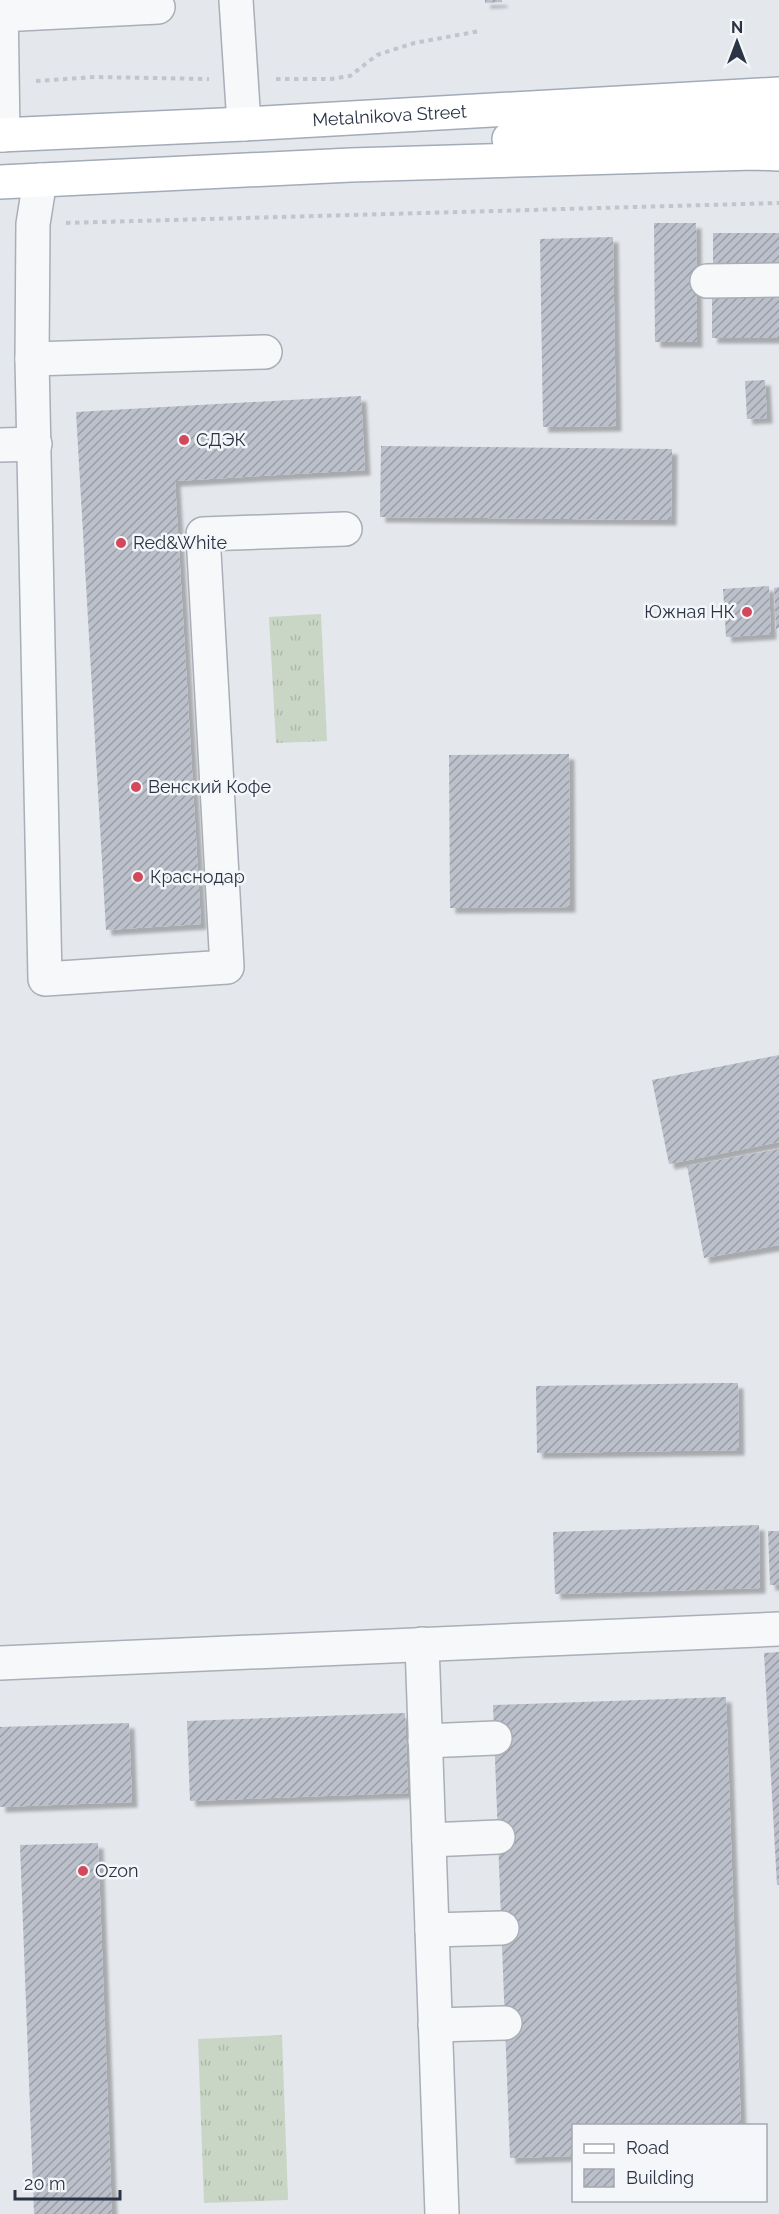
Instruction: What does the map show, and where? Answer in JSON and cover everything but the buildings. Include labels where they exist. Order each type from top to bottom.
[{"type":"main road","name":"Metalnikova Street","points":[[1,143],[244,123],[779,94]]},
{"type":"main road","points":[[351,165],[442,147],[506,139],[779,125]]},
{"type":"main road","points":[[0,182],[351,165],[766,153]]},
{"type":"lane","points":[[236,0],[244,123]]},
{"type":"lane","points":[[1,143],[1,10],[158,7]]},
{"type":"lane","points":[[40,180],[33,224],[32,359],[45,979],[227,967],[203,534],[345,529]]},
{"type":"lane","points":[[707,281],[779,280]]},
{"type":"lane","points":[[32,359],[265,352]]},
{"type":"lane","points":[[0,445],[35,444]]},
{"type":"lane","points":[[0,1663],[779,1629]]},
{"type":"lane","points":[[422,1644],[442,2214]]},
{"type":"lane","points":[[425,1741],[495,1738]]},
{"type":"lane","points":[[429,1840],[498,1837]]},
{"type":"lane","points":[[432,1930],[502,1928]]},
{"type":"lane","points":[[435,2025],[505,2023]]},
{"type":"path","points":[[33,224],[779,202]]},
{"type":"green space","points":[[321,614],[327,741],[276,743],[269,617]]},
{"type":"green space","points":[[282,2035],[288,2200],[204,2203],[198,2039]]},
{"type":"place","name":"СДЭК","points":[[184,440]]},
{"type":"place","name":"Red&White","points":[[121,543]]},
{"type":"place","name":"Южная НК","points":[[747,612]]},
{"type":"place","name":"Венский Кофе","points":[[136,787]]},
{"type":"place","name":"Краснодар","points":[[138,877]]},
{"type":"place","name":"Ozon","points":[[83,1871]]}]
